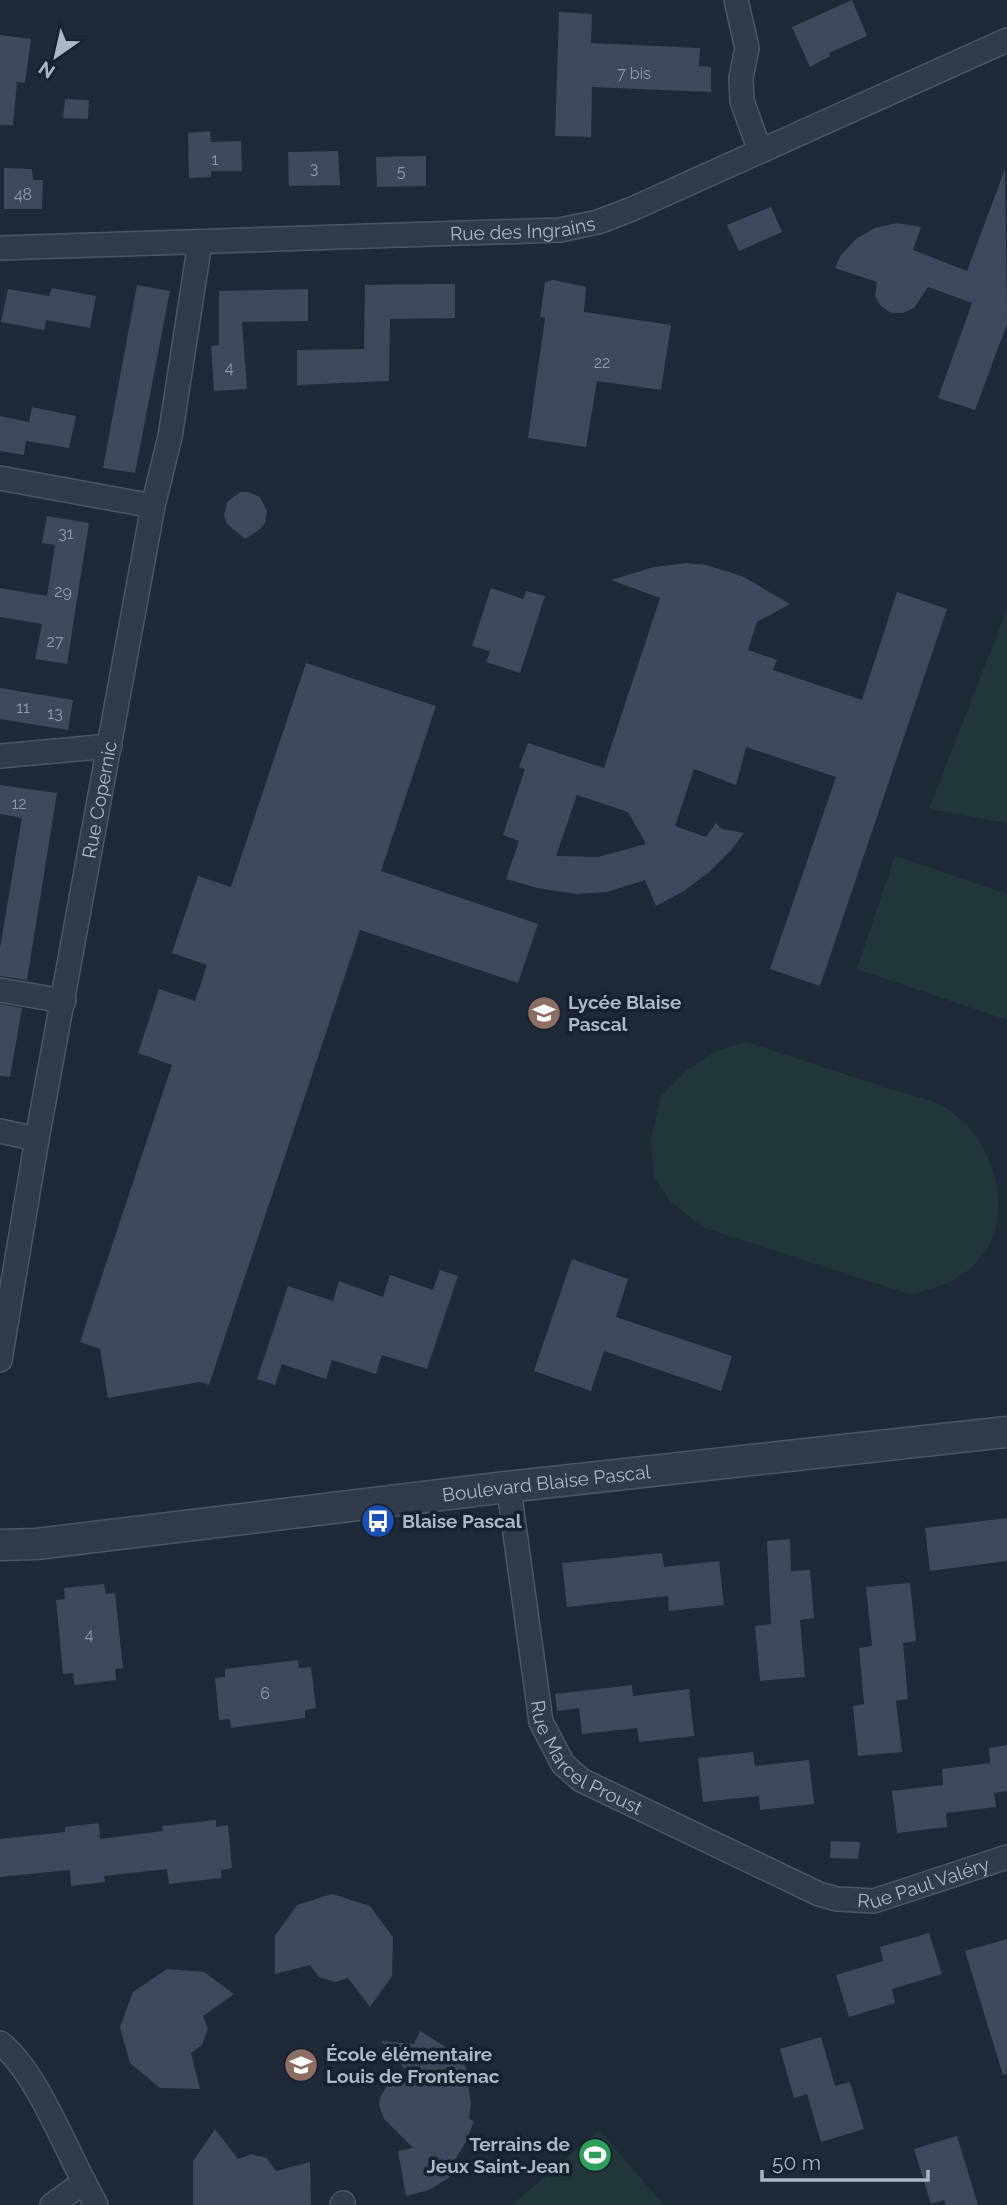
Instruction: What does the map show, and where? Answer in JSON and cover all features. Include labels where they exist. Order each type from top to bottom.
[{"type":"street","points":[[736,0],[747,48],[741,78],[742,101],[760,151]]},
{"type":"street","name":"Rue des Ingrains","points":[[0,248],[560,230],[598,222],[632,209],[1007,40]]},
{"type":"street","name":"Rue Copernic","points":[[0,1360],[37,1139],[153,506],[170,437],[200,242]]},
{"type":"street","points":[[0,478],[153,506]]},
{"type":"street","points":[[0,756],[110,746]]},
{"type":"street","points":[[0,990],[64,1001]]},
{"type":"street","points":[[0,1131],[37,1139]]},
{"type":"street","name":"Boulevard Blaise Pascal","points":[[0,1545],[36,1544],[506,1487],[1007,1432]]},
{"type":"street","name":"Rue Marcel Proust","points":[[506,1487],[511,1504],[541,1721],[563,1764],[581,1780],[819,1894],[837,1899]]},
{"type":"street","name":"Rue Paul Valéry","points":[[837,1899],[874,1901],[1007,1857]]},
{"type":"street","points":[[0,2043],[11,2051],[26,2071],[96,2205]]},
{"type":"street","points":[[52,2205],[84,2182]]},
{"type":"green space","points":[[1007,609],[1007,823],[929,809]]},
{"type":"green space","points":[[895,856],[1007,894],[1007,1020],[857,969]]},
{"type":"green space","points":[[747,1042],[933,1102],[960,1119],[982,1146],[990,1162],[998,1195],[995,1232],[971,1268],[950,1282],[909,1294],[702,1227],[669,1200],[654,1176],[651,1138],[661,1096],[688,1069],[718,1050]]},
{"type":"green space","name":"Terrains de Jeux Saint-Jean","points":[[599,2130],[664,2205],[512,2205]]},
{"type":"building","points":[[852,0],[867,36],[829,53],[830,56],[810,67],[792,27]]},
{"type":"building","points":[[559,12],[592,14],[591,43],[700,48],[699,66],[711,67],[711,92],[592,87],[591,137],[555,136]]},
{"type":"building","points":[[0,35],[31,39],[25,83],[17,82],[13,125],[0,125]]},
{"type":"building","points":[[65,99],[89,100],[88,119],[63,118]]},
{"type":"building","points":[[210,131],[211,142],[241,141],[242,171],[211,171],[211,177],[189,178],[188,133]]},
{"type":"building","points":[[338,151],[340,185],[289,186],[288,152]]},
{"type":"building","points":[[426,156],[426,186],[377,187],[376,157]]},
{"type":"building","points":[[4,168],[32,169],[33,180],[43,180],[42,209],[4,209]]},
{"type":"building","points":[[1005,169],[1007,324],[975,410],[938,398],[972,303],[928,287],[914,308],[903,313],[891,313],[880,305],[875,296],[877,282],[835,268],[841,255],[857,238],[875,228],[897,223],[921,227],[913,250],[967,271]]},
{"type":"building","points":[[771,207],[782,232],[739,251],[727,225]]},
{"type":"building","points":[[553,280],[586,287],[584,312],[671,325],[661,390],[597,381],[586,447],[528,438],[545,318],[540,317],[545,282]]},
{"type":"building","points":[[455,284],[455,318],[390,319],[389,381],[297,385],[297,350],[364,349],[365,285]]},
{"type":"building","points":[[137,285],[170,291],[135,473],[103,468]]},
{"type":"building","points":[[52,288],[96,296],[90,328],[46,320],[44,330],[1,322],[8,289],[49,296]]},
{"type":"building","points":[[308,289],[308,321],[242,322],[247,389],[214,391],[211,346],[219,345],[219,291]]},
{"type":"building","points":[[32,407],[76,416],[69,448],[26,441],[24,455],[0,451],[0,416],[29,422]]},
{"type":"building","points":[[240,492],[260,497],[267,511],[265,523],[245,539],[227,524],[224,516],[227,502]]},
{"type":"building","points":[[47,516],[89,523],[67,664],[35,659],[42,624],[0,617],[0,588],[47,596],[55,545],[42,543]]},
{"type":"building","points":[[686,563],[706,565],[742,576],[790,604],[757,622],[748,650],[777,660],[773,670],[862,700],[897,592],[947,609],[820,986],[770,969],[836,777],[746,747],[736,785],[694,769],[675,826],[706,837],[716,823],[722,829],[744,833],[708,873],[684,891],[656,906],[645,880],[607,892],[575,894],[537,888],[506,879],[519,841],[503,835],[525,769],[519,767],[528,743],[604,768],[660,598],[611,580],[654,567]],"holes":[[[577,795],[628,812],[646,844],[598,857],[556,856]]]},
{"type":"building","points":[[491,588],[523,599],[526,591],[545,596],[520,673],[486,662],[490,651],[472,646]]},
{"type":"building","points":[[306,663],[436,706],[381,871],[538,924],[518,983],[360,930],[209,1385],[200,1382],[108,1398],[100,1349],[80,1342],[172,1065],[138,1053],[159,989],[195,1001],[207,965],[172,953],[198,876],[231,887]]},
{"type":"building","points":[[0,688],[73,700],[68,730],[0,719]]},
{"type":"building","points":[[0,785],[57,793],[27,980],[0,976],[0,948],[22,818],[0,814]]},
{"type":"building","points":[[0,1004],[22,1008],[10,1077],[0,1076]]},
{"type":"building","points":[[572,1259],[628,1279],[616,1317],[732,1356],[721,1391],[604,1351],[591,1391],[534,1371]]},
{"type":"building","points":[[440,1270],[458,1276],[427,1369],[382,1355],[376,1374],[332,1360],[326,1379],[282,1364],[275,1385],[257,1379],[288,1286],[333,1301],[339,1281],[383,1297],[390,1275],[433,1290]]},
{"type":"building","points":[[1007,1518],[1007,1561],[930,1571],[925,1528]]},
{"type":"building","points":[[790,1539],[791,1571],[810,1570],[814,1618],[800,1620],[805,1677],[760,1681],[755,1626],[771,1624],[767,1541]]},
{"type":"building","points":[[662,1553],[664,1567],[719,1561],[724,1605],[669,1611],[668,1596],[567,1607],[562,1563]]},
{"type":"building","points":[[910,1583],[916,1641],[903,1643],[908,1699],[896,1701],[902,1752],[858,1756],[853,1706],[864,1704],[859,1648],[872,1646],[866,1587]]},
{"type":"building","points":[[104,1584],[106,1594],[115,1593],[123,1668],[115,1669],[116,1680],[74,1685],[73,1673],[63,1674],[56,1600],[65,1599],[64,1588]]},
{"type":"building","points":[[298,1660],[299,1668],[311,1667],[316,1708],[305,1710],[305,1718],[231,1728],[230,1719],[219,1720],[215,1678],[225,1677],[225,1669]]},
{"type":"building","points":[[632,1685],[633,1696],[689,1689],[694,1736],[639,1742],[637,1728],[582,1734],[579,1708],[557,1711],[555,1694]]},
{"type":"building","points":[[1007,1745],[1007,1791],[994,1793],[996,1807],[946,1813],[947,1827],[897,1833],[892,1791],[943,1785],[942,1769],[990,1763],[989,1748]]},
{"type":"building","points":[[753,1752],[755,1766],[809,1760],[814,1804],[760,1810],[759,1796],[703,1802],[698,1758]]},
{"type":"building","points":[[216,1820],[216,1827],[228,1825],[232,1868],[221,1870],[221,1878],[169,1884],[167,1869],[104,1876],[105,1882],[71,1886],[70,1870],[0,1877],[0,1839],[65,1832],[65,1827],[99,1823],[100,1839],[163,1831],[162,1826]]},
{"type":"building","points":[[831,1841],[860,1842],[858,1859],[830,1858]]},
{"type":"building","points":[[332,1894],[370,1906],[393,1937],[392,1976],[370,2007],[348,1978],[335,1982],[319,1977],[310,1965],[275,1974],[275,1936],[297,1905]]},
{"type":"building","points":[[929,1933],[942,1974],[892,1989],[895,2003],[849,2017],[836,1975],[883,1961],[880,1947]]},
{"type":"building","points":[[1007,1939],[1007,2074],[1003,2075],[965,1951]]},
{"type":"building","points":[[167,1969],[204,1972],[234,1994],[203,2016],[208,2029],[202,2045],[191,2053],[200,2089],[160,2088],[130,2063],[120,2027],[133,1992]]},
{"type":"building","points":[[420,2031],[449,2049],[452,2048],[465,2066],[472,2083],[468,2085],[471,2103],[469,2119],[474,2121],[466,2142],[447,2172],[450,2177],[429,2190],[406,2196],[398,2151],[413,2148],[384,2119],[379,2105],[380,2097],[387,2086],[408,2073],[381,2041],[414,2044]]},
{"type":"building","points":[[821,2037],[835,2086],[850,2082],[864,2129],[821,2142],[807,2094],[794,2098],[780,2049]]},
{"type":"building","points":[[215,2129],[238,2159],[251,2154],[267,2158],[276,2171],[310,2162],[311,2205],[193,2205],[193,2161]]},
{"type":"building","points":[[957,2136],[978,2205],[946,2205],[944,2200],[931,2204],[914,2149]]},
{"type":"place","name":"Lycée Blaise Pascal","points":[[544,1013]]},
{"type":"place","name":"Blaise Pascal","points":[[378,1521]]},
{"type":"place","name":"École élémentaire Louis de Frontenac","points":[[301,2065]]},
{"type":"place","name":"Terrains de Jeux Saint-Jean","points":[[595,2155]]}]
